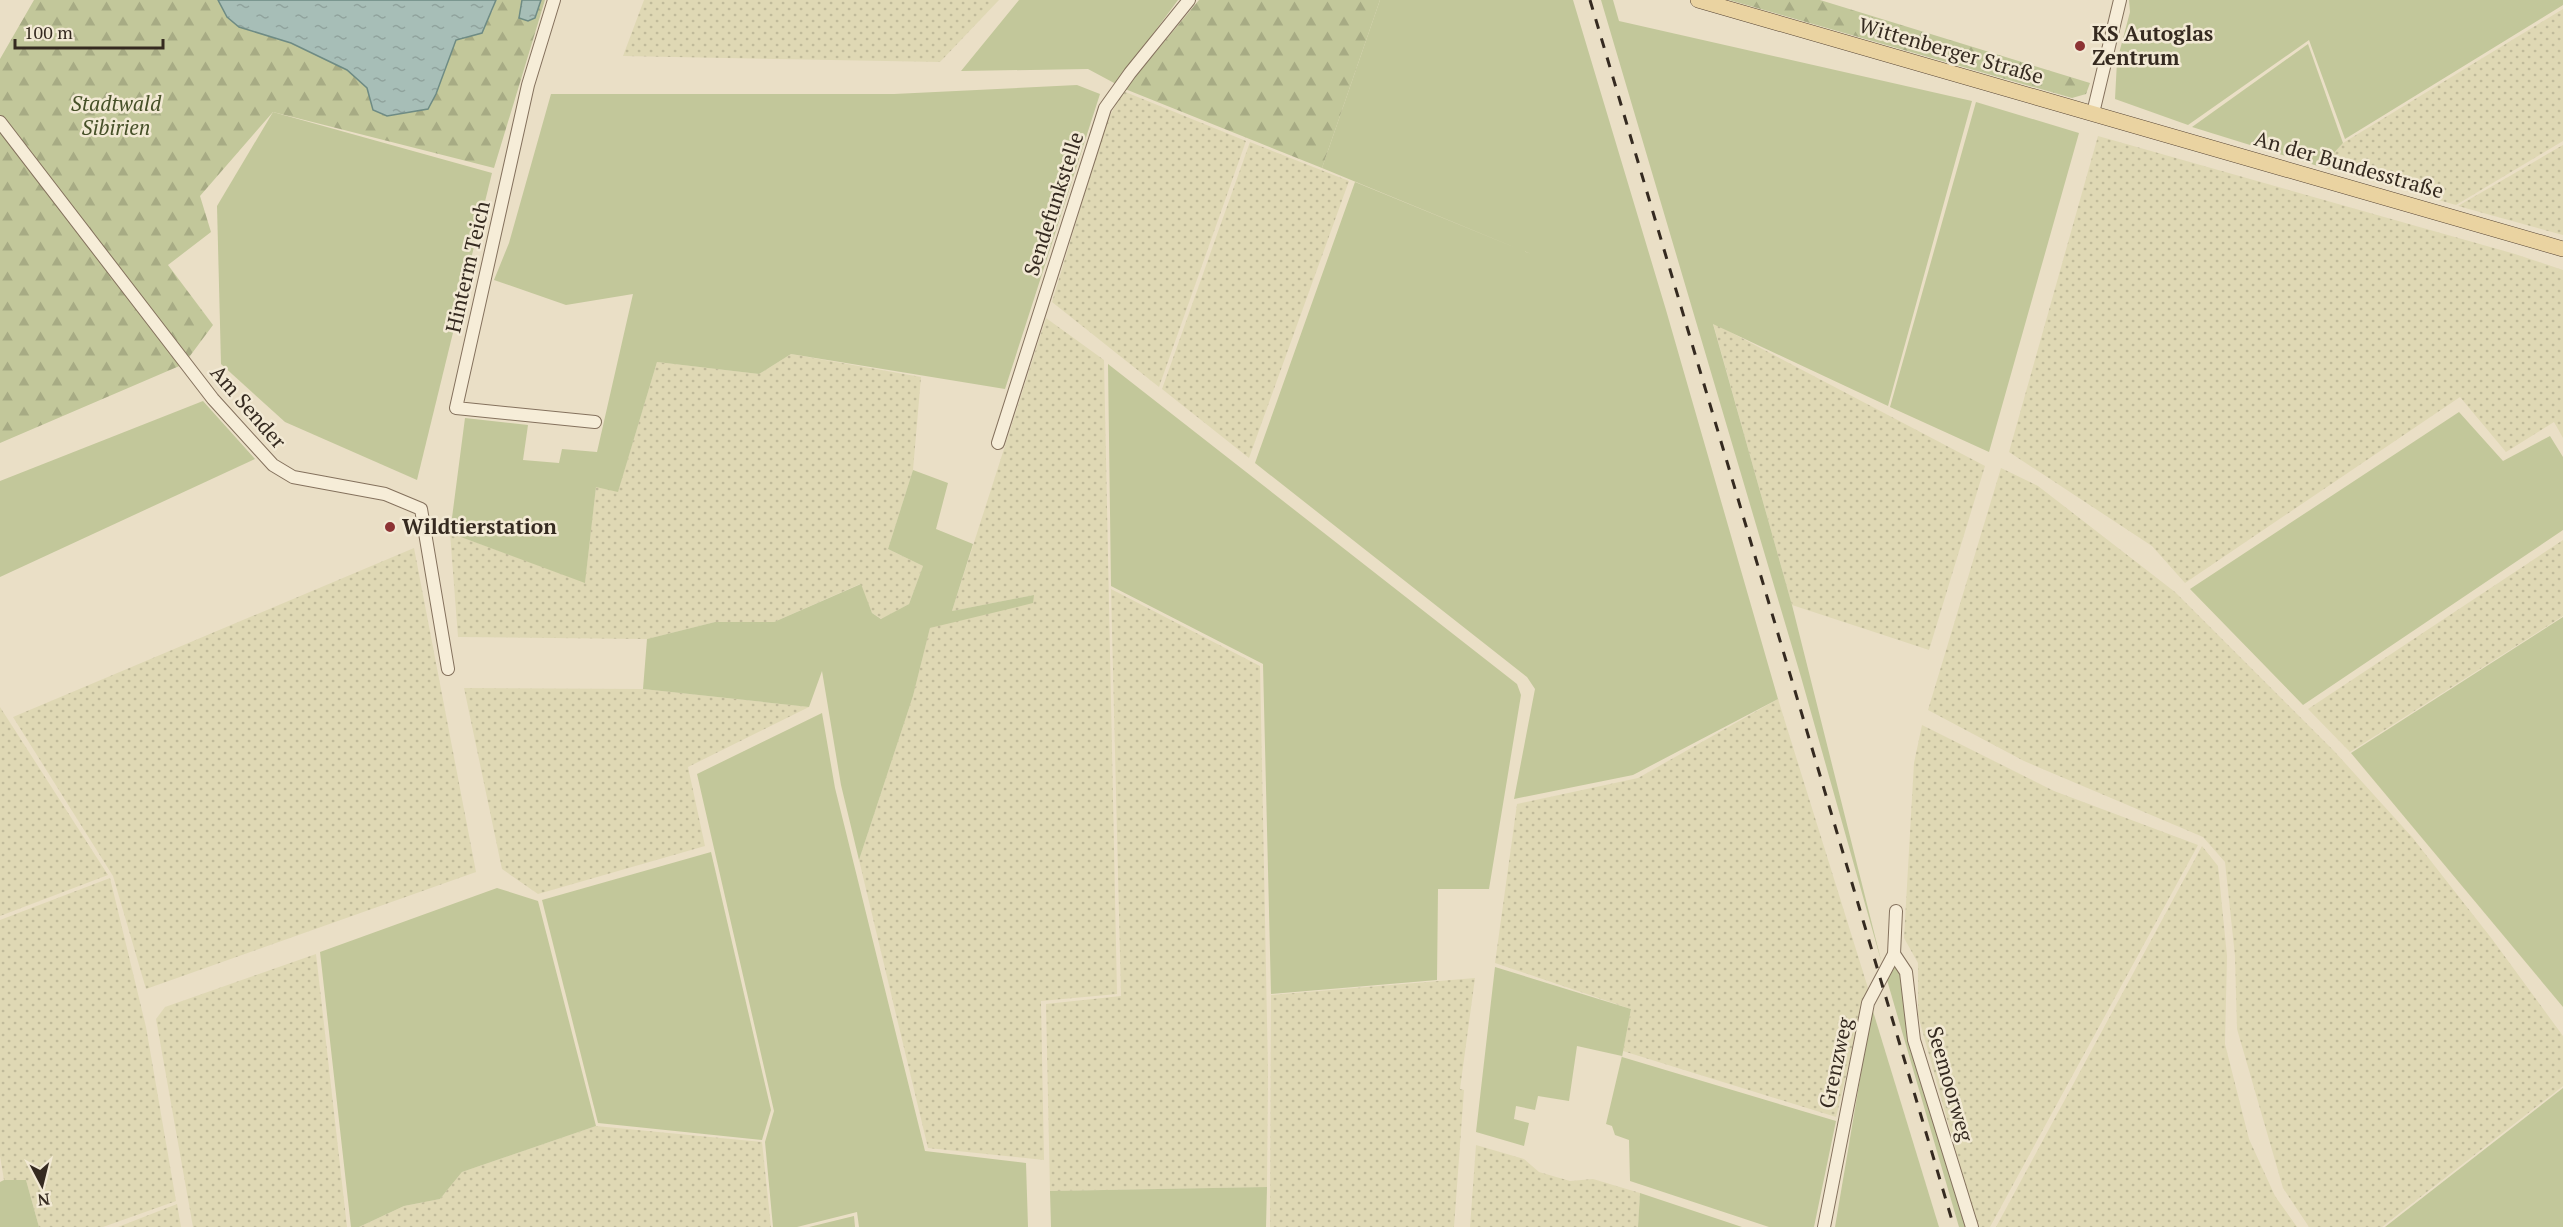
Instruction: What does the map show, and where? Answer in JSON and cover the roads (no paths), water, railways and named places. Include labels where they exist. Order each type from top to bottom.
[{"type":"main road","name":"Wittenberger Straße","points":[[1698,0],[2124,122]]},
{"type":"main road","name":"An der Bundesstraße","points":[[2124,122],[2563,249]]},
{"type":"street","name":"Hinterm Teich","points":[[554,0],[528,85],[456,408],[595,422]]},
{"type":"street","name":"Sendefunkstelle","points":[[998,443],[1105,108],[1188,0]]},
{"type":"street","points":[[2093,113],[2120,0]]},
{"type":"street","name":"Am Sender","points":[[0,122],[213,399],[273,465],[293,477],[384,494],[421,509],[448,669]]},
{"type":"street","name":"Grenzweg","points":[[1824,1227],[1869,1003],[1894,954],[1896,911]]},
{"type":"street","name":"Seemoorweg","points":[[1894,954],[1906,972],[1914,1040],[1972,1227]]},
{"type":"water","points":[[218,0],[496,0],[482,33],[456,40],[428,109],[387,116],[373,110],[367,88],[347,70],[291,43],[239,27],[227,17]]},
{"type":"water","points":[[522,0],[541,0],[535,18],[528,21],[519,18]]},
{"type":"railway","points":[[1590,0],[1954,1227]]},
{"type":"place","name":"KS Autoglas Zentrum","points":[[2080,46]]},
{"type":"place","name":"Wildtierstation","points":[[390,527]]},
{"type":"park label","name":"Stadtwald Sibirien","points":[[116,116]]}]
